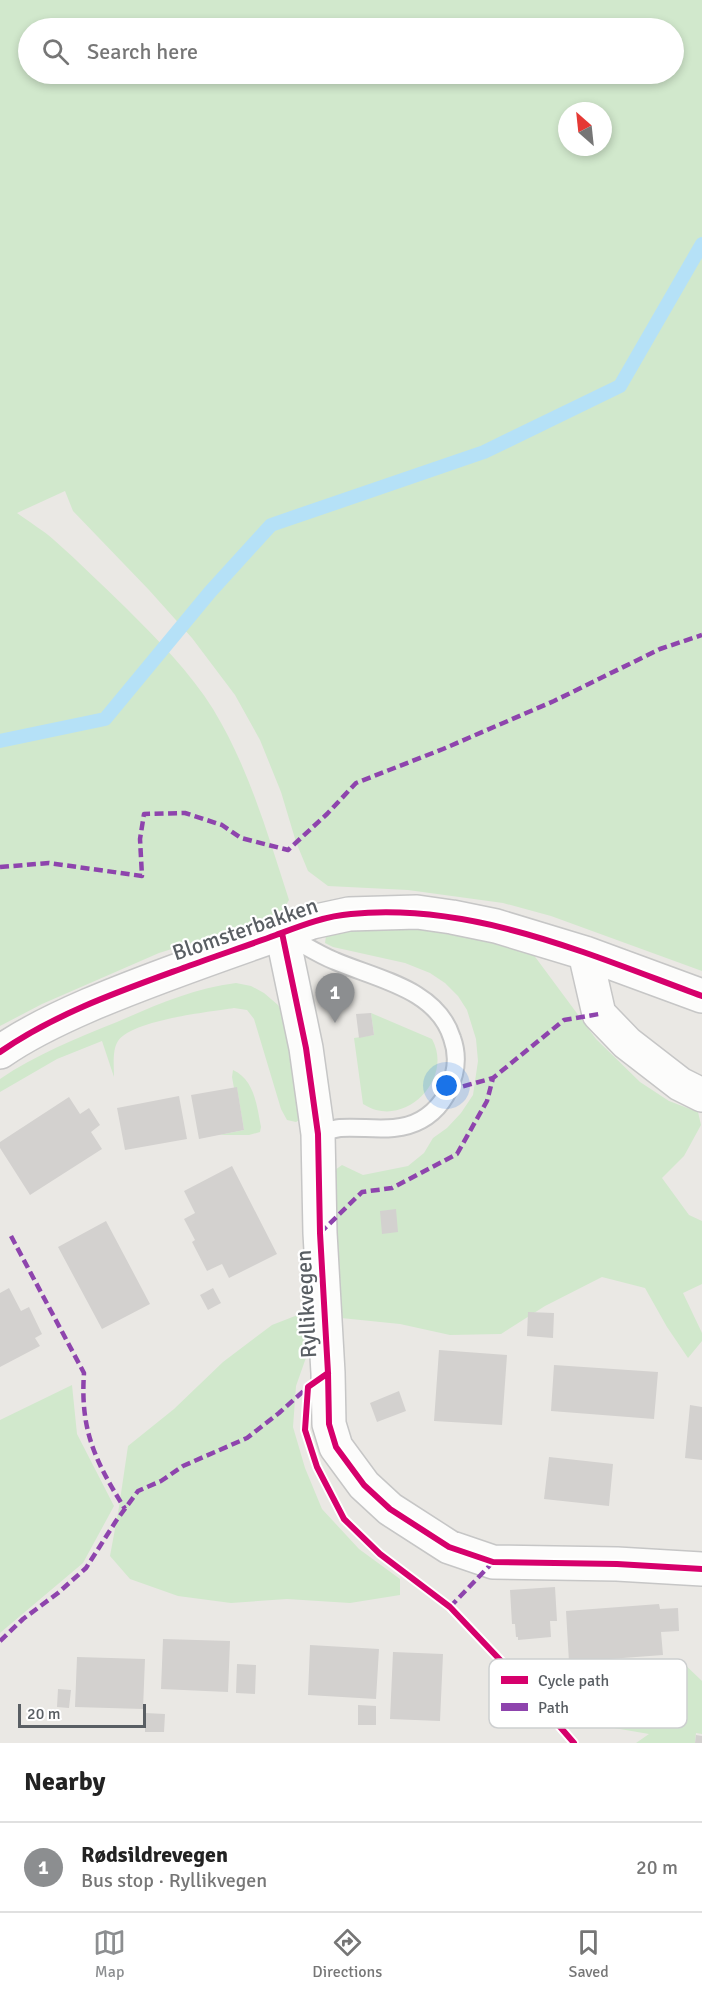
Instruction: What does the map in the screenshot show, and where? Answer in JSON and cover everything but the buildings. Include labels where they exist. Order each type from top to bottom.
[{"type":"street","name":"Blomsterbakken","points":[[0,1052],[65,1016],[130,987],[312,922],[349,914],[417,912],[496,926],[585,953],[702,996]]},
{"type":"street","name":"Ryllikvegen","points":[[282,933],[306,1048],[318,1134],[329,1424],[336,1448],[363,1485],[390,1509],[449,1547],[493,1562],[617,1564],[702,1569]]},
{"type":"street","points":[[585,953],[599,1014],[627,1043],[680,1084],[702,1095]]},
{"type":"lane","points":[[282,933],[334,961],[369,973],[420,996],[437,1010],[448,1026],[455,1046],[456,1067],[450,1090],[439,1107],[421,1120],[401,1128],[338,1128],[318,1134]]},
{"type":"green space","points":[[0,0],[702,0],[702,971],[551,916],[503,903],[408,890],[328,886],[308,871],[296,842],[281,792],[260,740],[235,695],[192,638],[73,511],[65,491],[17,513],[41,529],[82,565],[150,632],[204,695],[226,731],[247,778],[289,900],[280,915],[159,953],[42,1004],[0,1026]]},
{"type":"green space","points":[[409,924],[457,926],[533,954],[596,1039],[640,1082],[669,1101],[698,1112],[701,1125],[684,1156],[662,1178],[689,1215],[702,1221],[702,1284],[683,1293],[702,1333],[702,1341],[688,1358],[645,1288],[602,1277],[545,1306],[501,1334],[450,1335],[400,1324],[341,1318],[336,1276],[335,1170],[342,1165],[363,1175],[408,1166],[424,1153],[433,1138],[447,1128],[461,1113],[473,1095],[478,1061],[476,1039],[467,1010],[458,996],[430,973],[405,963],[333,947],[325,943],[326,936],[335,933]]},
{"type":"green space","points":[[236,983],[251,986],[264,993],[278,1005],[287,1021],[304,1117],[296,1122],[287,1120],[281,1109],[254,1019],[247,1010],[234,1008],[154,1022],[126,1034],[118,1041],[115,1049],[114,1077],[102,1041],[57,1059],[0,1092],[0,1079],[27,1062],[57,1048],[175,998],[220,985]]},
{"type":"green space","points":[[371,1013],[432,1039],[437,1053],[437,1067],[426,1092],[404,1108],[390,1111],[376,1110],[363,1104],[354,1038],[374,1035]]},
{"type":"green space","points":[[233,1070],[246,1080],[254,1095],[260,1132],[249,1135],[219,1135],[244,1130],[237,1088],[234,1088]]},
{"type":"green space","points":[[308,1311],[314,1335],[296,1386],[293,1427],[305,1468],[322,1509],[359,1549],[400,1579],[400,1595],[350,1603],[287,1599],[231,1603],[178,1596],[130,1579],[110,1556],[128,1446],[174,1409],[223,1362],[272,1325]]},
{"type":"green space","points":[[72,1385],[77,1434],[114,1506],[83,1563],[0,1633],[0,1420]]},
{"type":"green space","points":[[687,1667],[702,1681],[702,1734],[696,1733],[695,1743],[636,1743],[649,1734],[614,1728],[687,1728]]},
{"type":"waterway","points":[[0,741],[105,719],[210,592],[271,525],[484,452],[620,386],[702,244]]},
{"type":"marked path","points":[[0,867],[49,863],[142,876],[140,839],[144,814],[185,813],[222,825],[241,838],[288,850],[356,783],[443,749],[554,701],[660,649],[702,635]]},
{"type":"marked path","points":[[450,1090],[493,1078],[564,1020],[599,1014]]},
{"type":"marked path","points":[[320,1233],[362,1192],[392,1188],[457,1154],[487,1101],[493,1078]]},
{"type":"marked path","points":[[11,1236],[84,1373],[84,1412],[87,1428],[105,1476],[125,1509]]},
{"type":"marked path","points":[[0,1641],[23,1619],[58,1593],[86,1568],[138,1491],[161,1481],[183,1466],[247,1438],[308,1387]]},
{"type":"marked path","points":[[450,1607],[493,1562]]},
{"type":"cycle path","points":[[0,1052],[21,1038],[67,1014],[114,994],[303,925],[351,914],[397,912],[442,916],[486,924],[574,949],[702,996]]},
{"type":"cycle path","points":[[282,933],[306,1048],[318,1134],[329,1424],[336,1447],[364,1485],[390,1509],[449,1547],[493,1562],[617,1564],[702,1569]]},
{"type":"cycle path","points":[[328,1373],[308,1387],[305,1430],[317,1467],[344,1519],[380,1554],[450,1607],[499,1659]]},
{"type":"cycle path","points":[[561,1728],[574,1743]]},
{"type":"place","name":"Rødsildrevegen","points":[[335,1023]]}]
